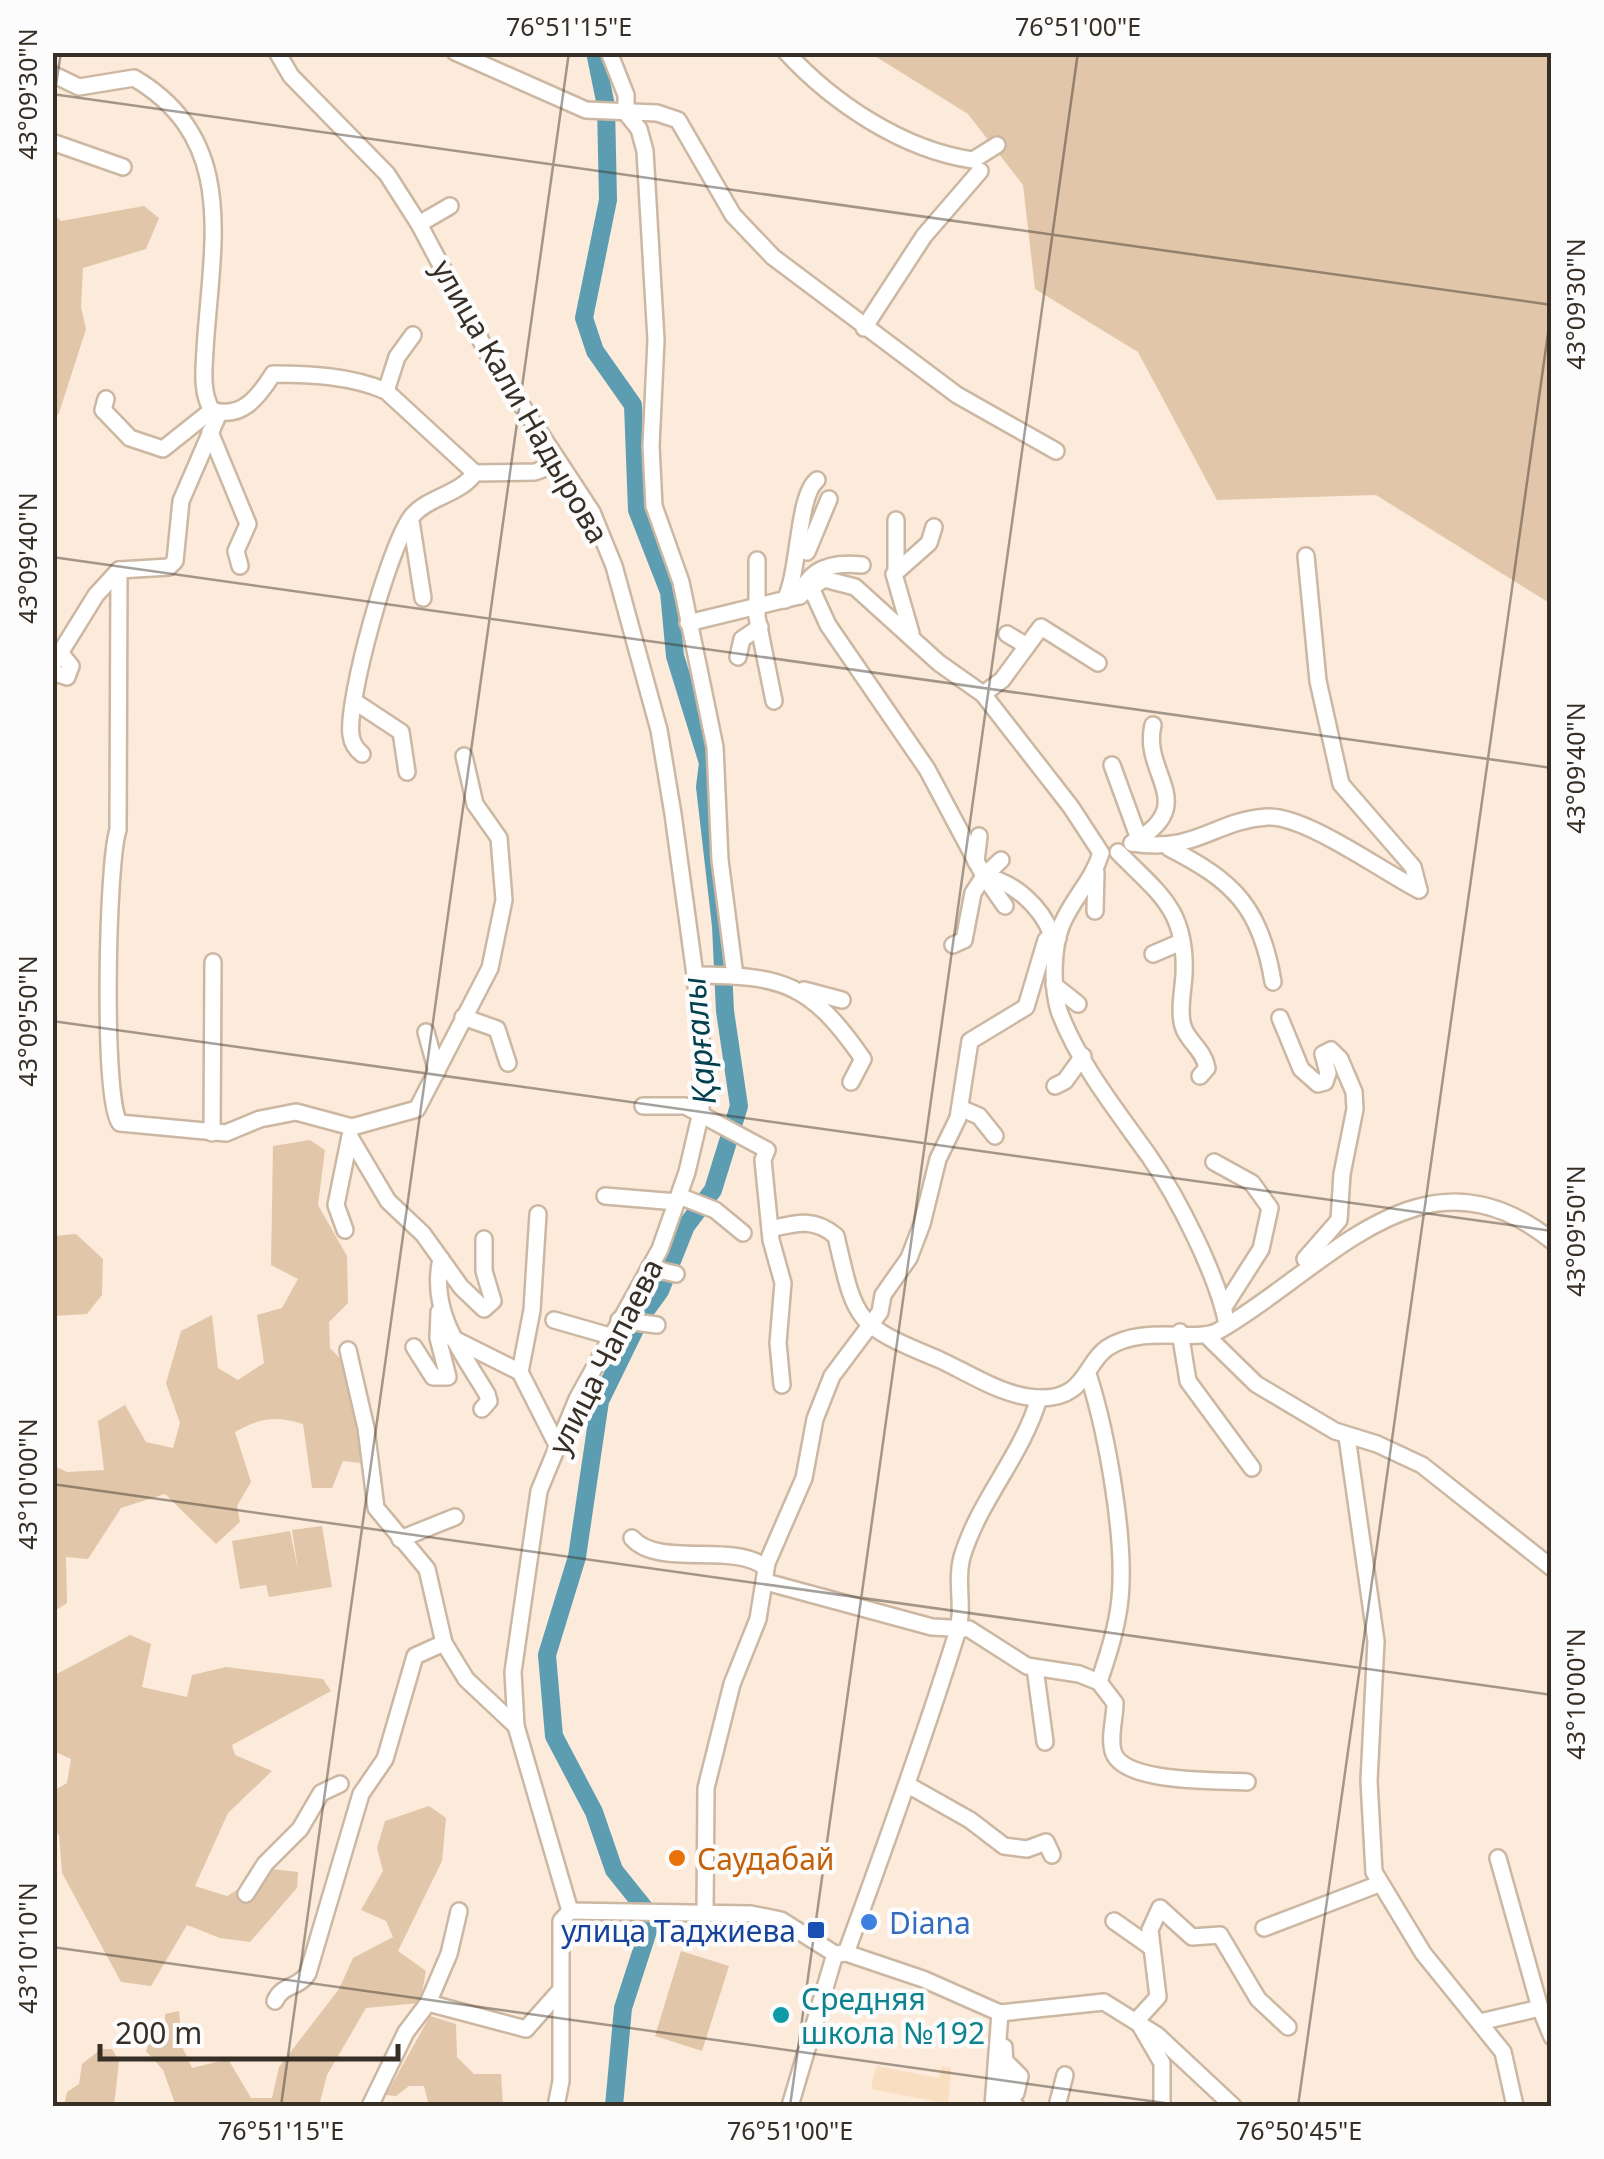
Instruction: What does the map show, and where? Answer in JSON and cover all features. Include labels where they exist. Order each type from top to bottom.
[{"type":"street","points":[[455,52],[556,100],[613,112],[665,114],[678,120],[744,230],[864,328],[957,395],[1056,452]]},
{"type":"street","points":[[608,52],[626,95],[613,112]]},
{"type":"street","points":[[786,52],[818,84],[896,135],[973,160],[997,144]]},
{"type":"street","name":"улица Кали Надырова","points":[[281,54],[312,99],[372,156],[419,224],[488,354],[603,535],[660,730],[695,975]]},
{"type":"street","points":[[52,74],[91,88],[134,78],[168,100],[205,157],[214,213],[204,377],[215,411],[181,501],[175,561],[169,567],[119,570],[96,595],[56,664]]},
{"type":"street","points":[[613,112],[638,129],[646,151],[656,340],[651,446],[654,506],[681,582],[715,747],[720,860],[734,976]]},
{"type":"street","points":[[52,142],[123,167]]},
{"type":"street","points":[[864,328],[924,236],[980,171]]},
{"type":"street","points":[[419,224],[450,206]]},
{"type":"street","points":[[386,391],[397,357],[412,335]]},
{"type":"street","points":[[106,399],[104,410],[130,438],[163,448],[215,411],[254,402],[274,374],[308,374],[386,391],[469,487]]},
{"type":"street","points":[[210,432],[248,524],[236,551],[240,566]]},
{"type":"street","points":[[362,754],[351,736],[354,702],[382,584],[412,516],[469,487],[556,464]]},
{"type":"street","points":[[816,480],[807,494],[794,578],[799,595],[828,625],[927,769],[980,869],[1005,906]]},
{"type":"street","points":[[794,578],[829,499]]},
{"type":"street","points":[[412,516],[412,548],[423,598]]},
{"type":"street","points":[[896,520],[895,590],[910,633]]},
{"type":"street","points":[[896,570],[930,543],[934,527]]},
{"type":"street","points":[[1122,847],[1184,844],[1244,822],[1278,818],[1355,851],[1419,890],[1412,867],[1340,784],[1318,681],[1306,556]]},
{"type":"street","points":[[757,560],[757,607],[774,701]]},
{"type":"street","points":[[799,595],[809,576],[818,570],[844,564],[862,566]]},
{"type":"street","points":[[119,570],[118,830],[111,862],[112,1102],[120,1123],[226,1134],[296,1112],[351,1132],[417,1109],[494,954],[504,884],[499,838],[476,804],[464,756]]},
{"type":"street","points":[[688,623],[799,595],[824,579],[843,581],[910,633],[939,663],[983,694],[1071,806],[1122,847],[1166,897],[1181,942],[1182,1027],[1206,1060],[1207,1068],[1200,1076]]},
{"type":"street","points":[[983,694],[1002,680],[1041,626],[1098,662]]},
{"type":"street","points":[[738,656],[742,638],[760,628]]},
{"type":"street","points":[[1007,634],[1027,646]]},
{"type":"street","points":[[354,702],[394,723],[401,732],[406,772]]},
{"type":"street","points":[[1153,725],[1151,748],[1166,784],[1166,803],[1157,826],[1122,847],[1096,872],[1063,922],[1055,936],[1054,986],[1064,1024],[1116,1115],[1154,1165],[1224,1307],[1227,1324]]},
{"type":"street","points":[[1112,765],[1122,847]]},
{"type":"street","points":[[953,945],[964,940],[980,869],[979,836]]},
{"type":"street","points":[[1165,846],[1215,874],[1247,903],[1268,949],[1273,982]]},
{"type":"street","points":[[980,869],[1001,860]]},
{"type":"street","points":[[980,869],[1028,899],[1055,936]]},
{"type":"street","points":[[1094,911],[1096,872]]},
{"type":"street","points":[[705,1913],[706,1788],[732,1684],[758,1619],[766,1575],[804,1478],[815,1419],[832,1376],[871,1328],[888,1284],[914,1244],[938,1159],[960,1108],[970,1041],[1026,1006],[1046,940],[1055,936]]},
{"type":"street","points":[[1153,954],[1181,942]]},
{"type":"street","points":[[212,1133],[214,962]]},
{"type":"street","points":[[695,975],[775,980],[842,1000]]},
{"type":"street","name":"улица Чапаева","points":[[570,1911],[516,1726],[513,1672],[521,1604],[539,1491],[556,1443],[610,1336],[638,1323],[662,1271],[700,1112],[702,1048],[695,975]]},
{"type":"street","points":[[1054,986],[1078,1004]]},
{"type":"street","points":[[800,989],[863,1059],[851,1082]]},
{"type":"street","points":[[463,1017],[497,1029],[508,1063]]},
{"type":"street","points":[[1280,1018],[1307,1078],[1318,1084],[1328,1079],[1323,1054],[1331,1050],[1340,1059],[1354,1092],[1339,1220],[1294,1275]]},
{"type":"street","points":[[426,1032],[438,1072]]},
{"type":"street","points":[[1055,1086],[1083,1056]]},
{"type":"street","points":[[643,1106],[685,1106],[767,1150],[764,1160],[770,1228],[783,1283],[778,1344],[782,1384]]},
{"type":"street","points":[[960,1108],[979,1116],[994,1136]]},
{"type":"street","points":[[345,1230],[336,1205],[351,1132]]},
{"type":"street","points":[[351,1132],[382,1193],[423,1234],[478,1305],[491,1308],[494,1301],[481,1249],[484,1239]]},
{"type":"street","points":[[1214,1162],[1252,1183],[1270,1208],[1264,1242],[1224,1307]]},
{"type":"street","points":[[606,1196],[705,1204],[742,1234]]},
{"type":"street","points":[[1206,1336],[1294,1275],[1396,1213],[1428,1206],[1495,1206],[1531,1224],[1552,1241]]},
{"type":"street","points":[[520,1372],[532,1310],[538,1214]]},
{"type":"street","points":[[1173,1220],[1192,1238]]},
{"type":"street","points":[[770,1228],[802,1222],[836,1236],[847,1294],[871,1328],[988,1383],[1038,1398],[1068,1390],[1089,1377],[1110,1347],[1146,1336],[1180,1332],[1206,1336],[1256,1384],[1347,1437],[1377,1444],[1422,1465],[1552,1568]]},
{"type":"street","points":[[414,1347],[426,1370],[433,1376],[448,1377],[438,1338],[441,1260]]},
{"type":"street","points":[[441,1303],[450,1337],[487,1394],[489,1401],[482,1409]]},
{"type":"street","points":[[554,1320],[610,1336]]},
{"type":"street","points":[[1180,1332],[1188,1381],[1252,1468]]},
{"type":"street","points":[[450,1337],[520,1372],[556,1443]]},
{"type":"street","points":[[348,1350],[366,1428],[376,1508],[427,1569],[444,1643],[466,1679],[516,1726]]},
{"type":"street","points":[[1089,1377],[1102,1425],[1121,1568],[1116,1628],[1099,1682]]},
{"type":"street","points":[[790,2106],[841,1953],[908,1785],[958,1630],[962,1560],[983,1510],[1027,1434],[1038,1398]]},
{"type":"street","points":[[1347,1437],[1376,1641],[1369,1781],[1374,1872],[1423,1953],[1504,2052],[1514,2106]]},
{"type":"street","points":[[400,1538],[454,1516]]},
{"type":"street","points":[[632,1538],[654,1549],[730,1555],[766,1575],[932,1627],[969,1629],[1035,1668],[1079,1674],[1099,1682],[1115,1703],[1112,1748],[1120,1761],[1173,1778],[1247,1782]]},
{"type":"street","points":[[427,1632],[444,1643]]},
{"type":"street","points":[[276,2001],[281,1991],[303,1982],[308,1974],[365,1786],[385,1759],[414,1656],[444,1643]]},
{"type":"street","points":[[1035,1668],[1046,1742]]},
{"type":"street","points":[[246,1894],[265,1864],[300,1829],[321,1793],[333,1783],[365,1786]]},
{"type":"street","points":[[908,1785],[970,1820],[1004,1846],[1027,1849],[1046,1842],[1052,1855]]},
{"type":"street","points":[[1498,1858],[1540,2008],[1552,2037]]},
{"type":"street","points":[[1264,1928],[1379,1884]]},
{"type":"street","points":[[1138,2020],[1158,1996],[1151,1922],[1160,1908],[1192,1937],[1220,1935],[1258,2000],[1288,2028]]},
{"type":"street","points":[[370,2106],[406,2032],[428,2003],[450,1954],[459,1911]]},
{"type":"street","points":[[556,2106],[560,2081],[561,1921],[570,1911],[636,1915],[705,1913],[781,1920],[841,1953],[923,1979],[1000,2013],[1102,1999],[1138,2020],[1234,2106]]},
{"type":"street","points":[[1114,1921],[1151,1947]]},
{"type":"street","points":[[428,2003],[526,2028],[558,1993]]},
{"type":"street","points":[[1480,2022],[1540,2008]]},
{"type":"street","points":[[993,2106],[1000,2013]]},
{"type":"street","points":[[1138,2020],[1162,2063],[1162,2106]]},
{"type":"street","points":[[1000,2039],[1008,2064],[1012,2104]]},
{"type":"street","points":[[1057,2106],[1066,2075]]},
{"type":"shaded area","points":[[870,53],[1551,53],[1551,604],[1376,495],[1217,500],[1138,352],[1035,289],[1023,185],[968,114]]},
{"type":"shaded area","points":[[144,206],[159,218],[146,249],[83,268],[81,307],[86,329],[53,421],[53,214],[61,221]]},
{"type":"shaded area","points":[[310,1140],[325,1150],[318,1205],[347,1256],[348,1303],[329,1322],[330,1348],[354,1373],[370,1464],[343,1461],[332,1488],[312,1488],[303,1424],[276,1419],[244,1427],[235,1432],[251,1482],[237,1506],[240,1522],[216,1544],[165,1494],[121,1508],[88,1559],[66,1557],[67,1603],[53,1612],[52,1465],[67,1472],[104,1470],[98,1421],[125,1405],[146,1442],[173,1448],[180,1423],[166,1383],[181,1331],[212,1315],[218,1368],[238,1380],[264,1363],[257,1315],[282,1308],[298,1279],[271,1265],[273,1146]]},
{"type":"shaded area","points":[[76,1234],[103,1259],[102,1295],[87,1314],[53,1316],[53,1236]]},
{"type":"shaded area","points":[[322,1526],[332,1587],[269,1597],[266,1585],[240,1589],[232,1541],[290,1531],[298,1570],[292,1530]]},
{"type":"shaded area","points":[[130,1635],[151,1644],[142,1687],[187,1697],[192,1675],[226,1667],[323,1679],[331,1691],[232,1745],[235,1755],[272,1771],[228,1813],[195,1886],[227,1896],[272,1869],[298,1872],[297,1888],[250,1942],[220,1938],[187,1925],[151,1986],[121,1982],[62,1873],[59,1835],[53,1830],[53,1791],[67,1783],[71,1759],[53,1751],[53,1676]]},
{"type":"shaded area","points":[[429,1806],[446,1818],[442,1861],[398,1951],[426,1971],[420,2003],[366,2008],[327,2075],[319,2106],[176,2106],[163,2070],[146,2051],[152,2035],[165,2035],[165,2014],[179,2011],[182,2046],[192,2068],[228,2059],[251,2098],[272,2098],[279,2067],[339,1989],[353,1958],[393,1937],[386,1921],[361,1910],[383,1871],[377,1848],[385,1821]]},
{"type":"shaded area","points":[[681,1951],[729,1966],[702,2051],[655,2036]]},
{"type":"shaded area","points":[[430,2016],[456,2024],[457,2057],[474,2074],[501,2074],[503,2106],[429,2106],[424,2086],[409,2086],[396,2096],[386,2095]]},
{"type":"shaded area","points":[[101,2049],[112,2049],[119,2061],[114,2106],[64,2106],[67,2092],[79,2084],[82,2064]]},
{"type":"shaded area","points":[[876,2066],[939,2078],[942,2066],[951,2068],[948,2104],[871,2089]]},
{"type":"waterway","name":"Қарғалы","points":[[595,52],[606,106],[608,200],[584,318],[595,351],[633,405],[637,510],[669,592],[675,656],[708,763],[705,787],[721,926],[725,1011],[739,1106],[713,1190],[686,1226],[660,1291],[641,1317],[600,1401],[577,1557],[547,1655],[554,1736],[594,1812],[614,1870],[646,1910],[648,1931],[623,2008],[614,2106]]},
{"type":"place","name":"Саудабай","points":[[677,1858]]},
{"type":"place","name":"Diana","points":[[869,1922]]},
{"type":"place","name":"улица Таджиева","points":[[816,1930]]},
{"type":"place","name":"Средняя школа №192","points":[[781,2015]]}]
